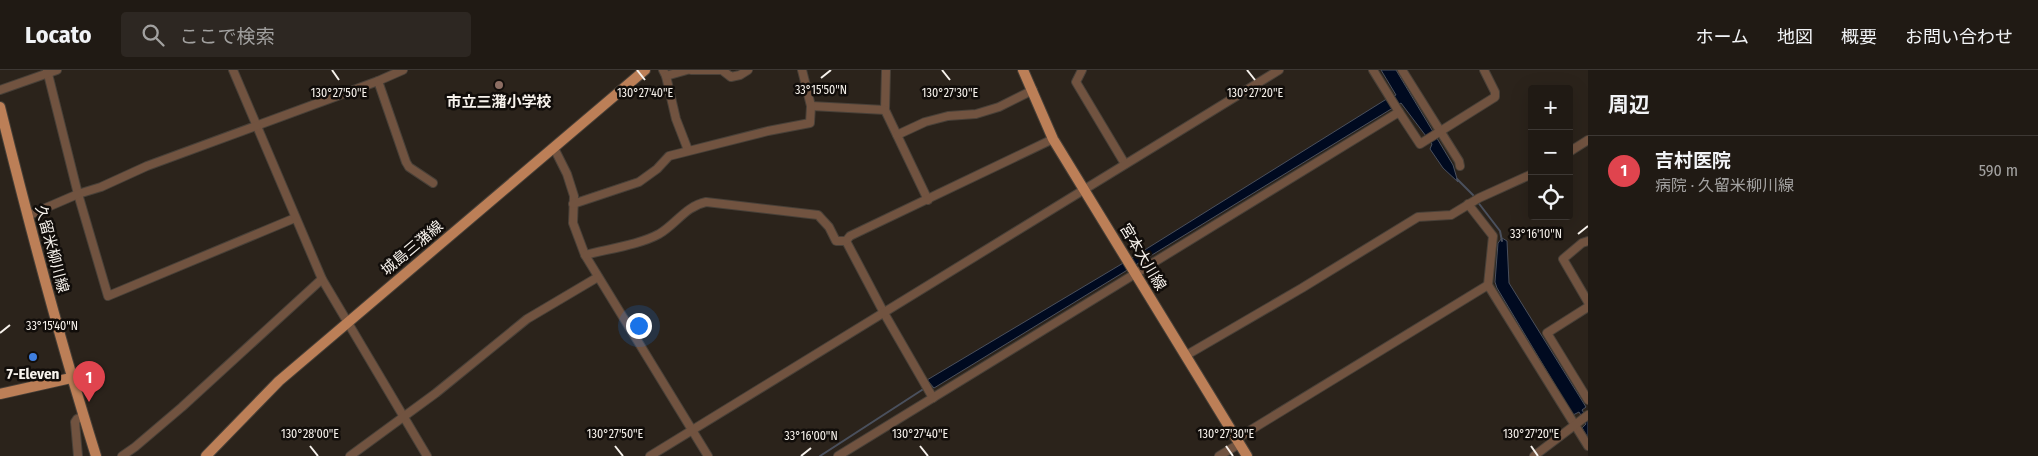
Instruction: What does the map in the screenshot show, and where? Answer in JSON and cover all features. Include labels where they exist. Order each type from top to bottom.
[{"type":"main road","name":"城島三潴線","points":[[206,456],[279,382],[645,70]]},
{"type":"main road","name":"宮本大川線","points":[[1023,70],[1053,139],[1247,456]]},
{"type":"main road","name":"久留米柳川線","points":[[0,107],[27,216],[72,378],[96,456]]},
{"type":"main road","points":[[2,394],[72,378]]},
{"type":"street","points":[[0,90],[56,70]]},
{"type":"street","points":[[233,70],[322,279],[428,456]]},
{"type":"street","points":[[27,216],[78,194],[101,187],[147,166],[378,81],[403,70]]},
{"type":"street","points":[[688,150],[676,119],[665,73],[689,70],[722,70],[731,77],[740,75],[748,70]]},
{"type":"street","points":[[573,204],[639,182],[657,169],[669,156],[768,131],[807,125],[810,123],[812,106],[802,70]]},
{"type":"street","points":[[886,70],[885,110],[928,200]]},
{"type":"street","points":[[1082,70],[1076,82],[1125,164]]},
{"type":"street","points":[[650,456],[1279,70]]},
{"type":"street","points":[[1373,70],[1420,144],[1495,97],[1495,92],[1484,70]]},
{"type":"street","points":[[1402,70],[1439,133],[1459,161],[1460,166]]},
{"type":"street","points":[[48,72],[78,194],[108,296],[295,218]]},
{"type":"street","points":[[378,81],[406,162],[433,183]]},
{"type":"street","points":[[897,135],[925,122],[948,116],[976,114],[999,107],[1033,90]]},
{"type":"street","points":[[812,106],[885,110]]},
{"type":"street","points":[[838,456],[1397,109]]},
{"type":"street","points":[[846,241],[850,236],[1053,139]]},
{"type":"street","points":[[1573,149],[1588,140]]},
{"type":"street","points":[[554,148],[567,174],[574,196],[573,223],[585,255],[708,456]]},
{"type":"street","points":[[1185,356],[1302,288],[1418,217],[1451,215],[1474,201],[1530,175]]},
{"type":"street","points":[[1474,201],[1493,236],[1488,285],[1588,446]]},
{"type":"street","points":[[585,255],[648,239],[660,233],[696,204],[706,202],[818,215],[829,227],[836,241],[846,241]]},
{"type":"street","points":[[846,241],[884,313],[933,398]]},
{"type":"street","points":[[1588,241],[1582,243],[1563,259],[1588,302]]},
{"type":"street","points":[[350,456],[436,392],[527,319],[598,277]]},
{"type":"street","points":[[122,456],[182,407],[322,279]]},
{"type":"street","points":[[1219,456],[1238,442],[1488,285]]},
{"type":"street","points":[[1588,307],[1547,333],[1588,400]]},
{"type":"street","points":[[78,456],[75,422],[83,416]]},
{"type":"street","points":[[1534,456],[1586,417]]},
{"type":"water","points":[[1381,70],[1396,70],[1453,165],[1458,182],[1443,168],[1430,149],[1432,144],[1401,103],[934,388],[927,380],[1135,256],[1385,100],[1396,95]]},
{"type":"water","points":[[1502,238],[1507,241],[1509,283],[1586,407],[1582,410],[1588,420],[1588,438],[1582,428],[1586,424],[1579,412],[1573,415],[1497,288],[1495,282],[1498,243]]},
{"type":"waterway","points":[[1457,179],[1475,197]]},
{"type":"waterway","points":[[1477,201],[1500,231],[1502,241]]},
{"type":"waterway","points":[[820,456],[925,388]]},
{"type":"place","name":"市立三潴小学校","points":[[499,85]]},
{"type":"place","name":"7-Eleven","points":[[33,357]]},
{"type":"place","name":"吉村医院","points":[[89,402]]}]
